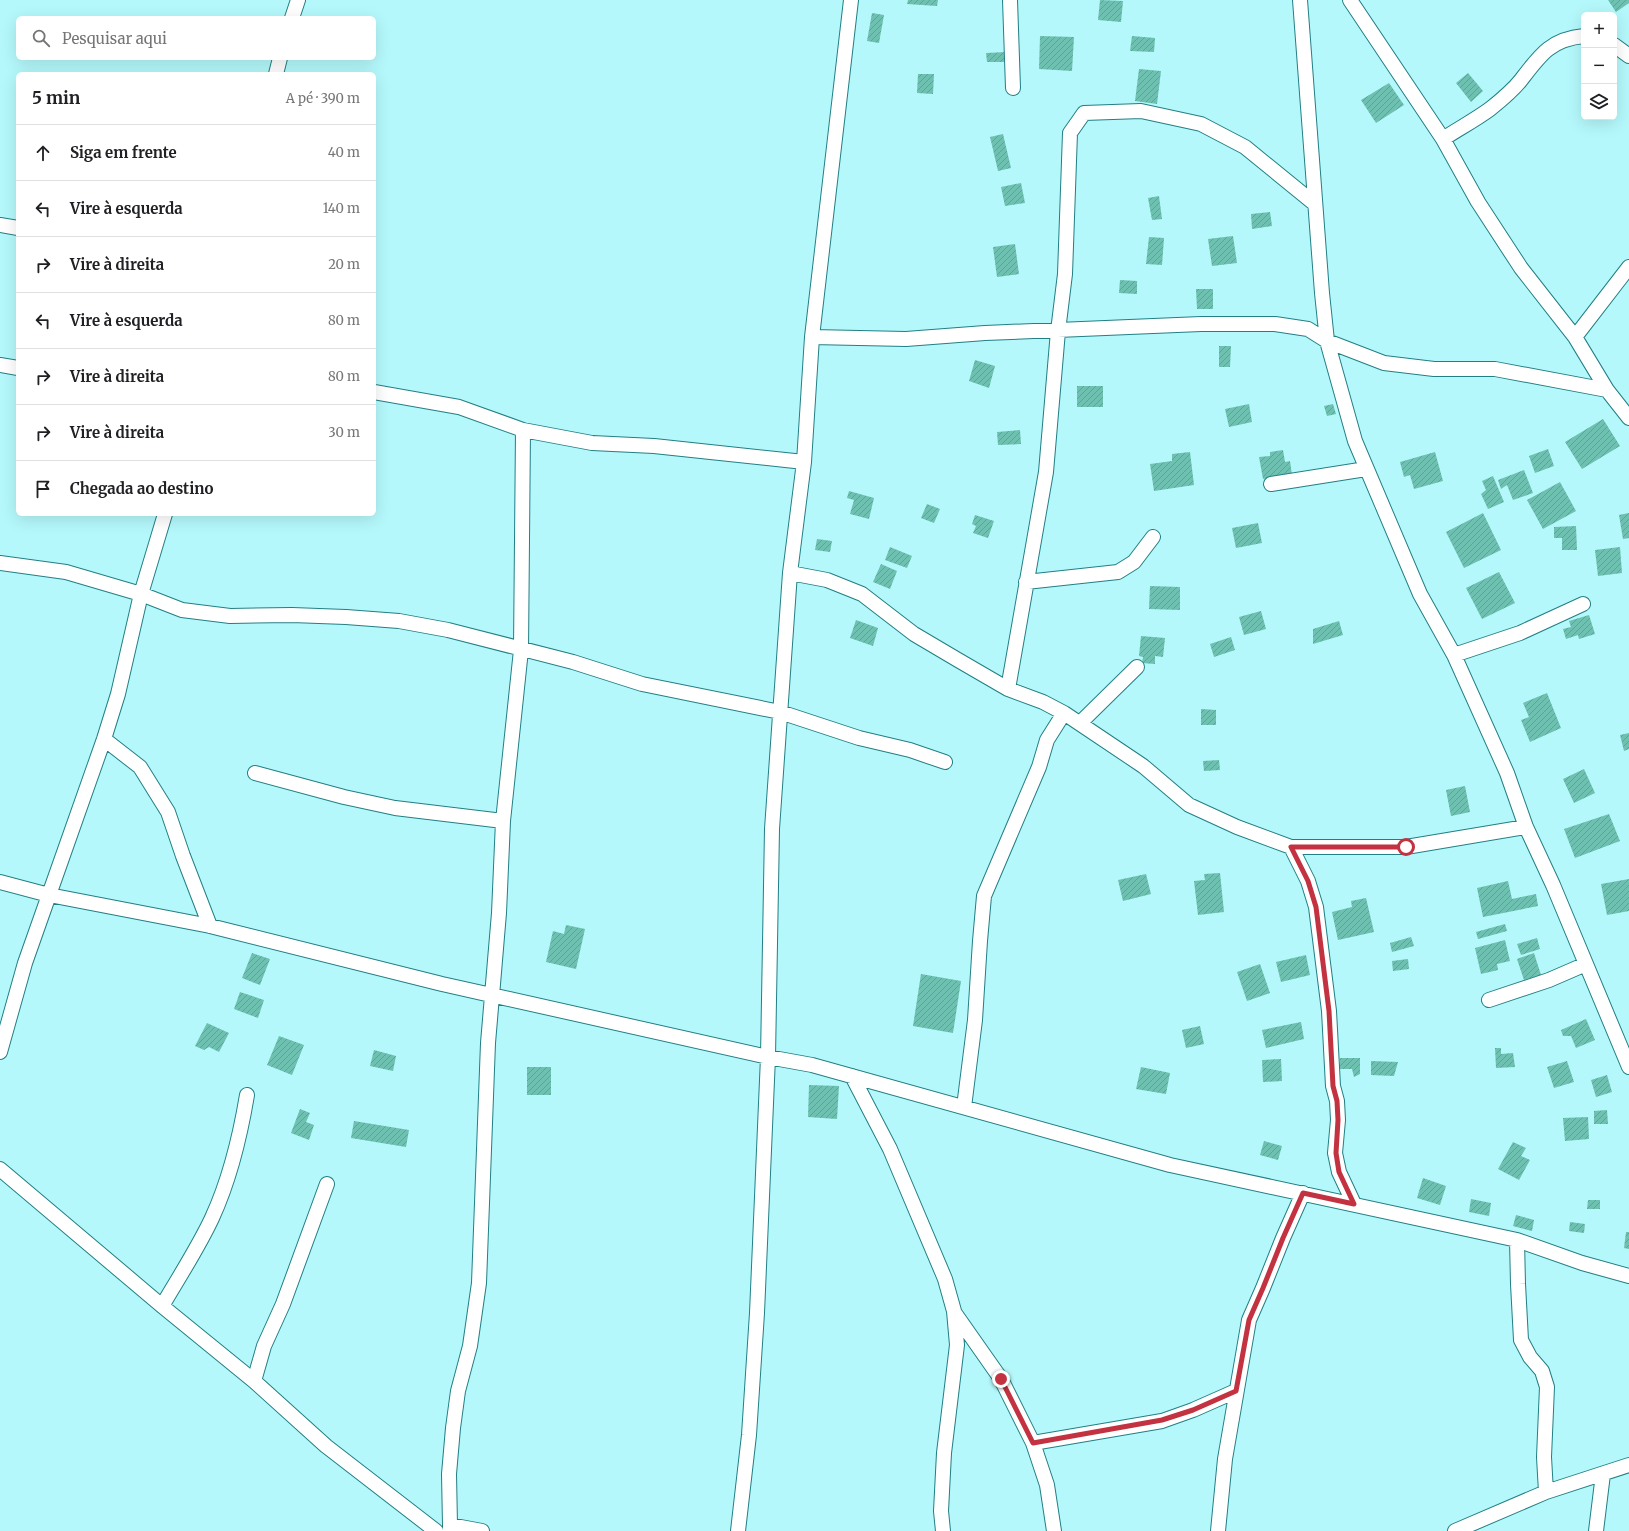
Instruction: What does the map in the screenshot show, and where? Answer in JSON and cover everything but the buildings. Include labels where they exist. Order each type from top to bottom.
[{"type":"street","points":[[293,16],[298,0]]},
{"type":"street","points":[[738,1531],[749,1434],[757,1313],[768,1057],[772,829],[790,573],[804,462],[812,337],[851,0]]},
{"type":"street","points":[[1010,0],[1013,88]]},
{"type":"street","points":[[1300,0],[1327,341],[1355,441],[1420,594],[1454,655],[1507,773],[1526,827],[1546,870],[1586,964],[1599,1000],[1629,1068]]},
{"type":"street","points":[[1355,2],[1443,139],[1478,202],[1512,255],[1575,337],[1608,390],[1629,418]]},
{"type":"street","points":[[1443,139],[1490,110],[1521,81],[1540,56],[1554,43],[1572,37],[1581,36]]},
{"type":"street","points":[[1617,47],[1629,56]]},
{"type":"street","points":[[276,72],[280,60]]},
{"type":"street","points":[[1008,689],[1046,472],[1058,331],[1066,274],[1070,133],[1084,113],[1141,111],[1201,124],[1245,146],[1315,204]]},
{"type":"street","points":[[0,225],[16,228]]},
{"type":"street","points":[[1575,337],[1629,267]]},
{"type":"street","points":[[812,337],[906,338],[1201,324],[1275,324],[1308,330],[1327,341],[1384,363],[1434,369],[1495,369],[1608,390]]},
{"type":"street","points":[[0,365],[16,368]]},
{"type":"street","points":[[376,392],[459,407],[523,430],[592,443],[654,446],[804,462]]},
{"type":"street","points":[[482,1531],[450,1528],[449,1474],[458,1391],[470,1346],[479,1283],[487,1051],[499,913],[502,822],[522,650],[523,430]]},
{"type":"street","points":[[1271,484],[1366,469]]},
{"type":"street","points":[[0,1052],[25,963],[104,739],[118,694],[141,594],[164,516]]},
{"type":"street","points":[[1026,582],[1118,572],[1134,562],[1153,537]]},
{"type":"street","points":[[0,563],[66,572],[141,594],[182,610],[230,616],[300,615],[399,621],[455,631],[522,650],[573,662],[642,684],[780,712],[859,738],[910,750],[945,762]]},
{"type":"street","points":[[790,573],[827,580],[862,594],[914,634],[1008,689],[1043,702],[1080,723],[1143,766],[1189,804],[1237,827],[1291,847],[1406,847],[1526,827]]},
{"type":"street","points":[[1454,655],[1520,633],[1583,604]]},
{"type":"street","points":[[1080,723],[1137,667]]},
{"type":"street","points":[[964,1107],[976,1020],[984,896],[1039,767],[1047,740],[1064,713]]},
{"type":"street","points":[[104,739],[140,768],[168,812],[182,856],[210,926]]},
{"type":"street","points":[[255,773],[344,797],[395,808],[502,822]]},
{"type":"street","points":[[1291,847],[1308,881],[1316,907],[1329,1011],[1333,1086],[1337,1101],[1338,1120],[1336,1153],[1339,1172],[1354,1204]]},
{"type":"street","points":[[0,882],[49,895],[210,926],[442,984],[768,1057],[812,1065],[1170,1165],[1518,1240],[1582,1263],[1629,1276]]},
{"type":"street","points":[[1489,1000],[1549,980],[1586,964]]},
{"type":"street","points":[[852,1076],[890,1149],[945,1279],[954,1311],[957,1345],[944,1453],[941,1511],[943,1531]]},
{"type":"street","points":[[162,1306],[212,1219],[224,1188],[242,1127],[248,1096]]},
{"type":"street","points":[[0,1168],[162,1306],[254,1381],[326,1446],[436,1531]]},
{"type":"street","points":[[254,1381],[264,1346],[283,1304],[327,1184]]},
{"type":"street","points":[[1218,1531],[1225,1459],[1249,1320],[1303,1193]]},
{"type":"street","points":[[1518,1240],[1518,1284],[1522,1340],[1530,1357],[1542,1371],[1547,1387],[1544,1457],[1546,1492]]},
{"type":"street","points":[[954,1311],[1001,1379],[1033,1443],[1046,1485],[1054,1531]]},
{"type":"street","points":[[1033,1443],[1162,1420],[1193,1410],[1236,1391]]},
{"type":"street","points":[[1455,1531],[1546,1492],[1629,1465]]},
{"type":"street","points":[[1596,1531],[1603,1474]]},
{"type":"route","points":[[1001,1379],[1033,1443],[1111,1429],[1135,1427],[1193,1410],[1236,1391],[1249,1320],[1303,1193],[1354,1204],[1339,1172],[1336,1153],[1338,1120],[1337,1101],[1333,1086],[1329,1011],[1316,907],[1308,881],[1291,847],[1406,847]]}]
